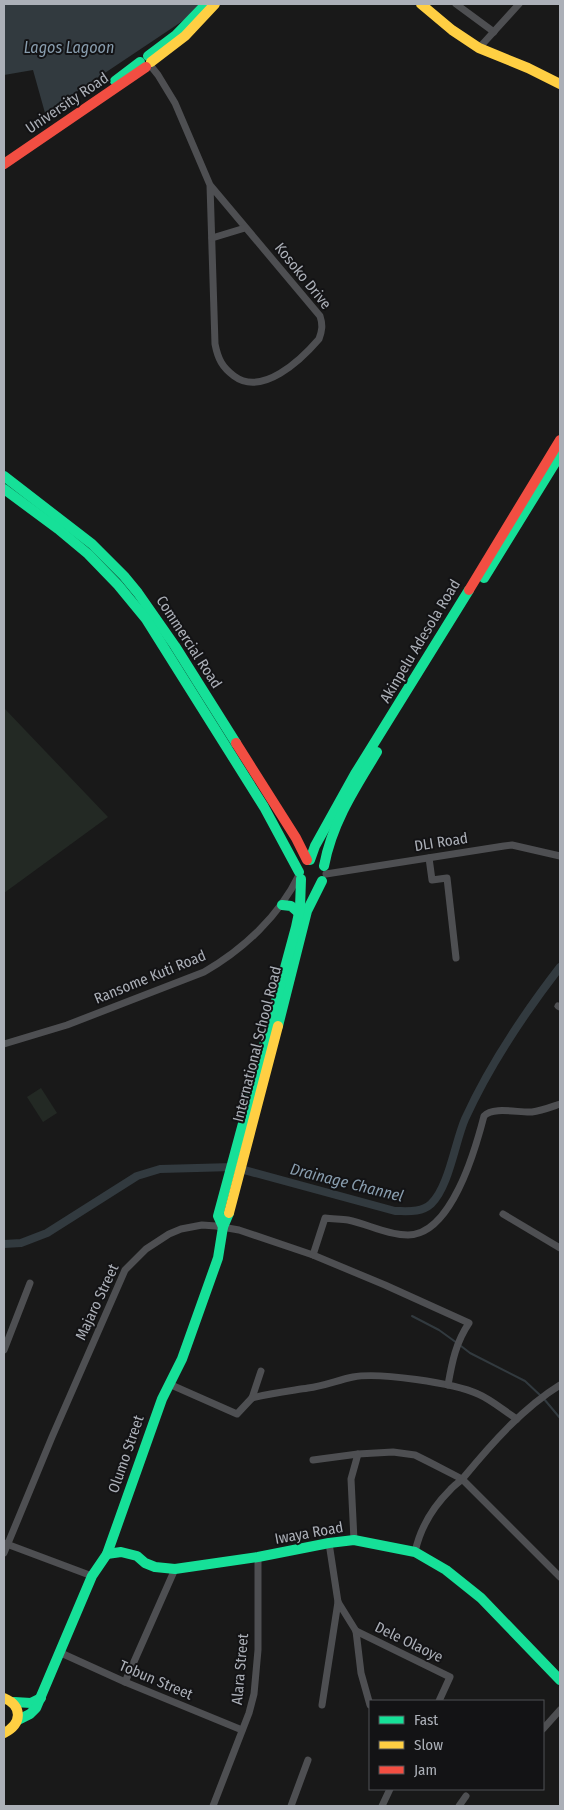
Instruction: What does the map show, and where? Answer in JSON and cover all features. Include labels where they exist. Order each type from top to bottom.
[{"type":"street","name":"University Road","points":[[4,164],[147,63],[206,4]]},
{"type":"street","name":"University Road","points":[[4,157],[184,38],[215,4]]},
{"type":"street","points":[[456,4],[494,32]]},
{"type":"street","points":[[479,48],[519,4]]},
{"type":"street","points":[[425,5],[452,30],[479,48],[528,68],[560,84]]},
{"type":"street","name":"Kosoko Drive","points":[[147,63],[158,75],[175,103],[210,185],[320,316],[322,332],[319,340],[281,373],[264,381],[249,383],[237,379],[221,364],[218,356],[210,185]]},
{"type":"street","points":[[212,238],[245,228]]},
{"type":"street","name":"Akinpelu Adesola Road","points":[[309,860],[355,774],[560,440]]},
{"type":"street","name":"Akinpelu Adesola Road","points":[[324,874],[328,845],[354,792],[560,455]]},
{"type":"street","name":"Commercial Road","points":[[4,476],[92,544],[124,576],[153,612],[309,860]]},
{"type":"street","name":"Commercial Road","points":[[4,489],[65,534],[100,565],[132,600],[146,619],[264,807],[300,875]]},
{"type":"street","name":"DLI Road","points":[[324,874],[512,845],[560,856]]},
{"type":"street","points":[[429,858],[432,880],[447,878],[456,958]]},
{"type":"street","points":[[309,860],[320,862],[324,874],[319,884],[311,886],[303,882],[300,875],[303,863],[309,860]]},
{"type":"street","name":"International School Road","points":[[223,1220],[302,926],[324,874]]},
{"type":"street","name":"International School Road","points":[[238,1161],[299,913],[301,895],[300,875]]},
{"type":"street","name":"Ransome Kuti Road","points":[[4,1044],[67,1025],[204,972],[222,962],[265,925],[282,905],[300,875]]},
{"type":"street","points":[[282,905],[291,906],[299,913]]},
{"type":"street","points":[[313,1256],[325,1218],[348,1220],[386,1232],[406,1235],[418,1234],[427,1230],[442,1218],[460,1186],[471,1160],[484,1116],[487,1113],[494,1111],[533,1112],[560,1104]]},
{"type":"street","points":[[503,1214],[560,1248]]},
{"type":"street","name":"Majaro Street","points":[[4,1553],[6,1543],[125,1270],[146,1249],[169,1234],[181,1229],[223,1220],[239,1230],[313,1256],[385,1285],[469,1323],[456,1349],[448,1384]]},
{"type":"street","name":"Olumo Street","points":[[4,1734],[14,1728],[18,1720],[30,1714],[36,1708],[61,1653],[92,1576],[107,1554],[152,1426],[169,1384],[182,1359],[218,1258],[223,1220]]},
{"type":"street","points":[[4,1350],[30,1283]]},
{"type":"street","points":[[169,1384],[237,1414],[252,1398],[262,1371]]},
{"type":"street","points":[[252,1398],[279,1391],[309,1388],[355,1376],[388,1377],[448,1384],[480,1395],[517,1419]]},
{"type":"street","points":[[415,1552],[417,1541],[435,1508],[450,1489],[462,1479],[475,1462],[517,1419],[560,1384]]},
{"type":"street","points":[[314,1460],[358,1454],[393,1452],[415,1455],[462,1479],[560,1577]]},
{"type":"street","points":[[354,1540],[351,1479],[358,1454]]},
{"type":"street","name":"Iwaya Road","points":[[107,1554],[122,1552],[137,1556],[145,1563],[155,1567],[175,1569],[354,1540],[415,1552],[446,1570],[481,1598],[560,1680]]},
{"type":"street","points":[[6,1543],[92,1576]]},
{"type":"street","points":[[322,1705],[338,1602],[329,1543]]},
{"type":"street","name":"Alara Street","points":[[213,1806],[249,1713],[254,1694],[258,1650],[258,1557]]},
{"type":"street","points":[[125,1682],[175,1569]]},
{"type":"street","points":[[338,1602],[356,1631],[361,1674],[369,1702]]},
{"type":"street","name":"Dele Olaoye","points":[[356,1631],[450,1677],[439,1700]]},
{"type":"street","name":"Tobun Street","points":[[61,1653],[125,1682],[242,1730]]},
{"type":"street","points":[[4,1698],[14,1702],[31,1703],[41,1698]]},
{"type":"street","points":[[14,1702],[18,1711],[18,1720]]},
{"type":"street","points":[[544,1728],[560,1710]]},
{"type":"street","points":[[291,1806],[308,1760]]},
{"type":"street","points":[[382,1806],[390,1790]]},
{"type":"street","points":[[459,1806],[466,1796]]},
{"type":"shaded area","points":[[4,708],[108,817],[4,893]]},
{"type":"shaded area","points":[[41,1088],[57,1113],[43,1122],[27,1097]]},
{"type":"water","name":"Lagos Lagoon","points":[[4,4],[201,4],[196,12],[45,113],[33,70],[4,75]]},
{"type":"waterway","name":"Drainage Channel","points":[[4,1244],[21,1243],[47,1233],[137,1176],[160,1169],[233,1167],[395,1211],[423,1209],[431,1204],[442,1187],[465,1119],[496,1059],[533,1003],[560,967]]},
{"type":"waterway","points":[[412,1316],[439,1330],[457,1343]]},
{"type":"waterway","points":[[461,1346],[470,1353],[525,1381],[541,1396]]},
{"type":"waterway","points":[[544,1399],[560,1418]]},
{"type":"traffic: fast","points":[[148,56],[176,35],[206,4]]},
{"type":"traffic: fast","points":[[115,81],[140,62]]},
{"type":"traffic: fast","points":[[484,578],[560,455]]},
{"type":"traffic: fast","points":[[4,476],[92,544],[124,576],[175,646],[236,743]]},
{"type":"traffic: fast","points":[[4,489],[88,554],[118,585],[146,619],[264,807],[299,872]]},
{"type":"traffic: fast","points":[[310,860],[315,846],[355,774],[469,590]]},
{"type":"traffic: fast","points":[[324,866],[338,821],[377,752]]},
{"type":"traffic: fast","points":[[223,1227],[218,1216],[296,927],[300,908],[301,879]]},
{"type":"traffic: fast","points":[[278,1026],[307,911],[322,881]]},
{"type":"traffic: fast","points":[[282,905],[291,906],[299,913]]},
{"type":"traffic: fast","points":[[18,1720],[30,1714],[36,1708],[92,1576],[107,1554],[162,1399],[182,1359],[218,1258],[223,1227],[229,1213]]},
{"type":"traffic: fast","points":[[107,1554],[121,1552],[137,1556],[145,1563],[155,1567],[175,1569],[354,1540],[415,1552],[446,1570],[481,1598],[560,1680]]},
{"type":"traffic: fast","points":[[14,1702],[31,1703],[41,1698]]},
{"type":"traffic: slow","points":[[151,62],[185,36],[215,4]]},
{"type":"traffic: slow","points":[[421,4],[452,30],[479,48],[528,68],[560,84]]},
{"type":"traffic: slow","points":[[229,1213],[278,1026]]},
{"type":"traffic: slow","points":[[4,1698],[15,1706],[18,1715],[14,1725],[4,1733]]},
{"type":"traffic: jam","points":[[4,164],[146,67]]},
{"type":"traffic: jam","points":[[469,590],[560,440]]},
{"type":"traffic: jam","points":[[236,743],[296,838],[307,860]]}]
